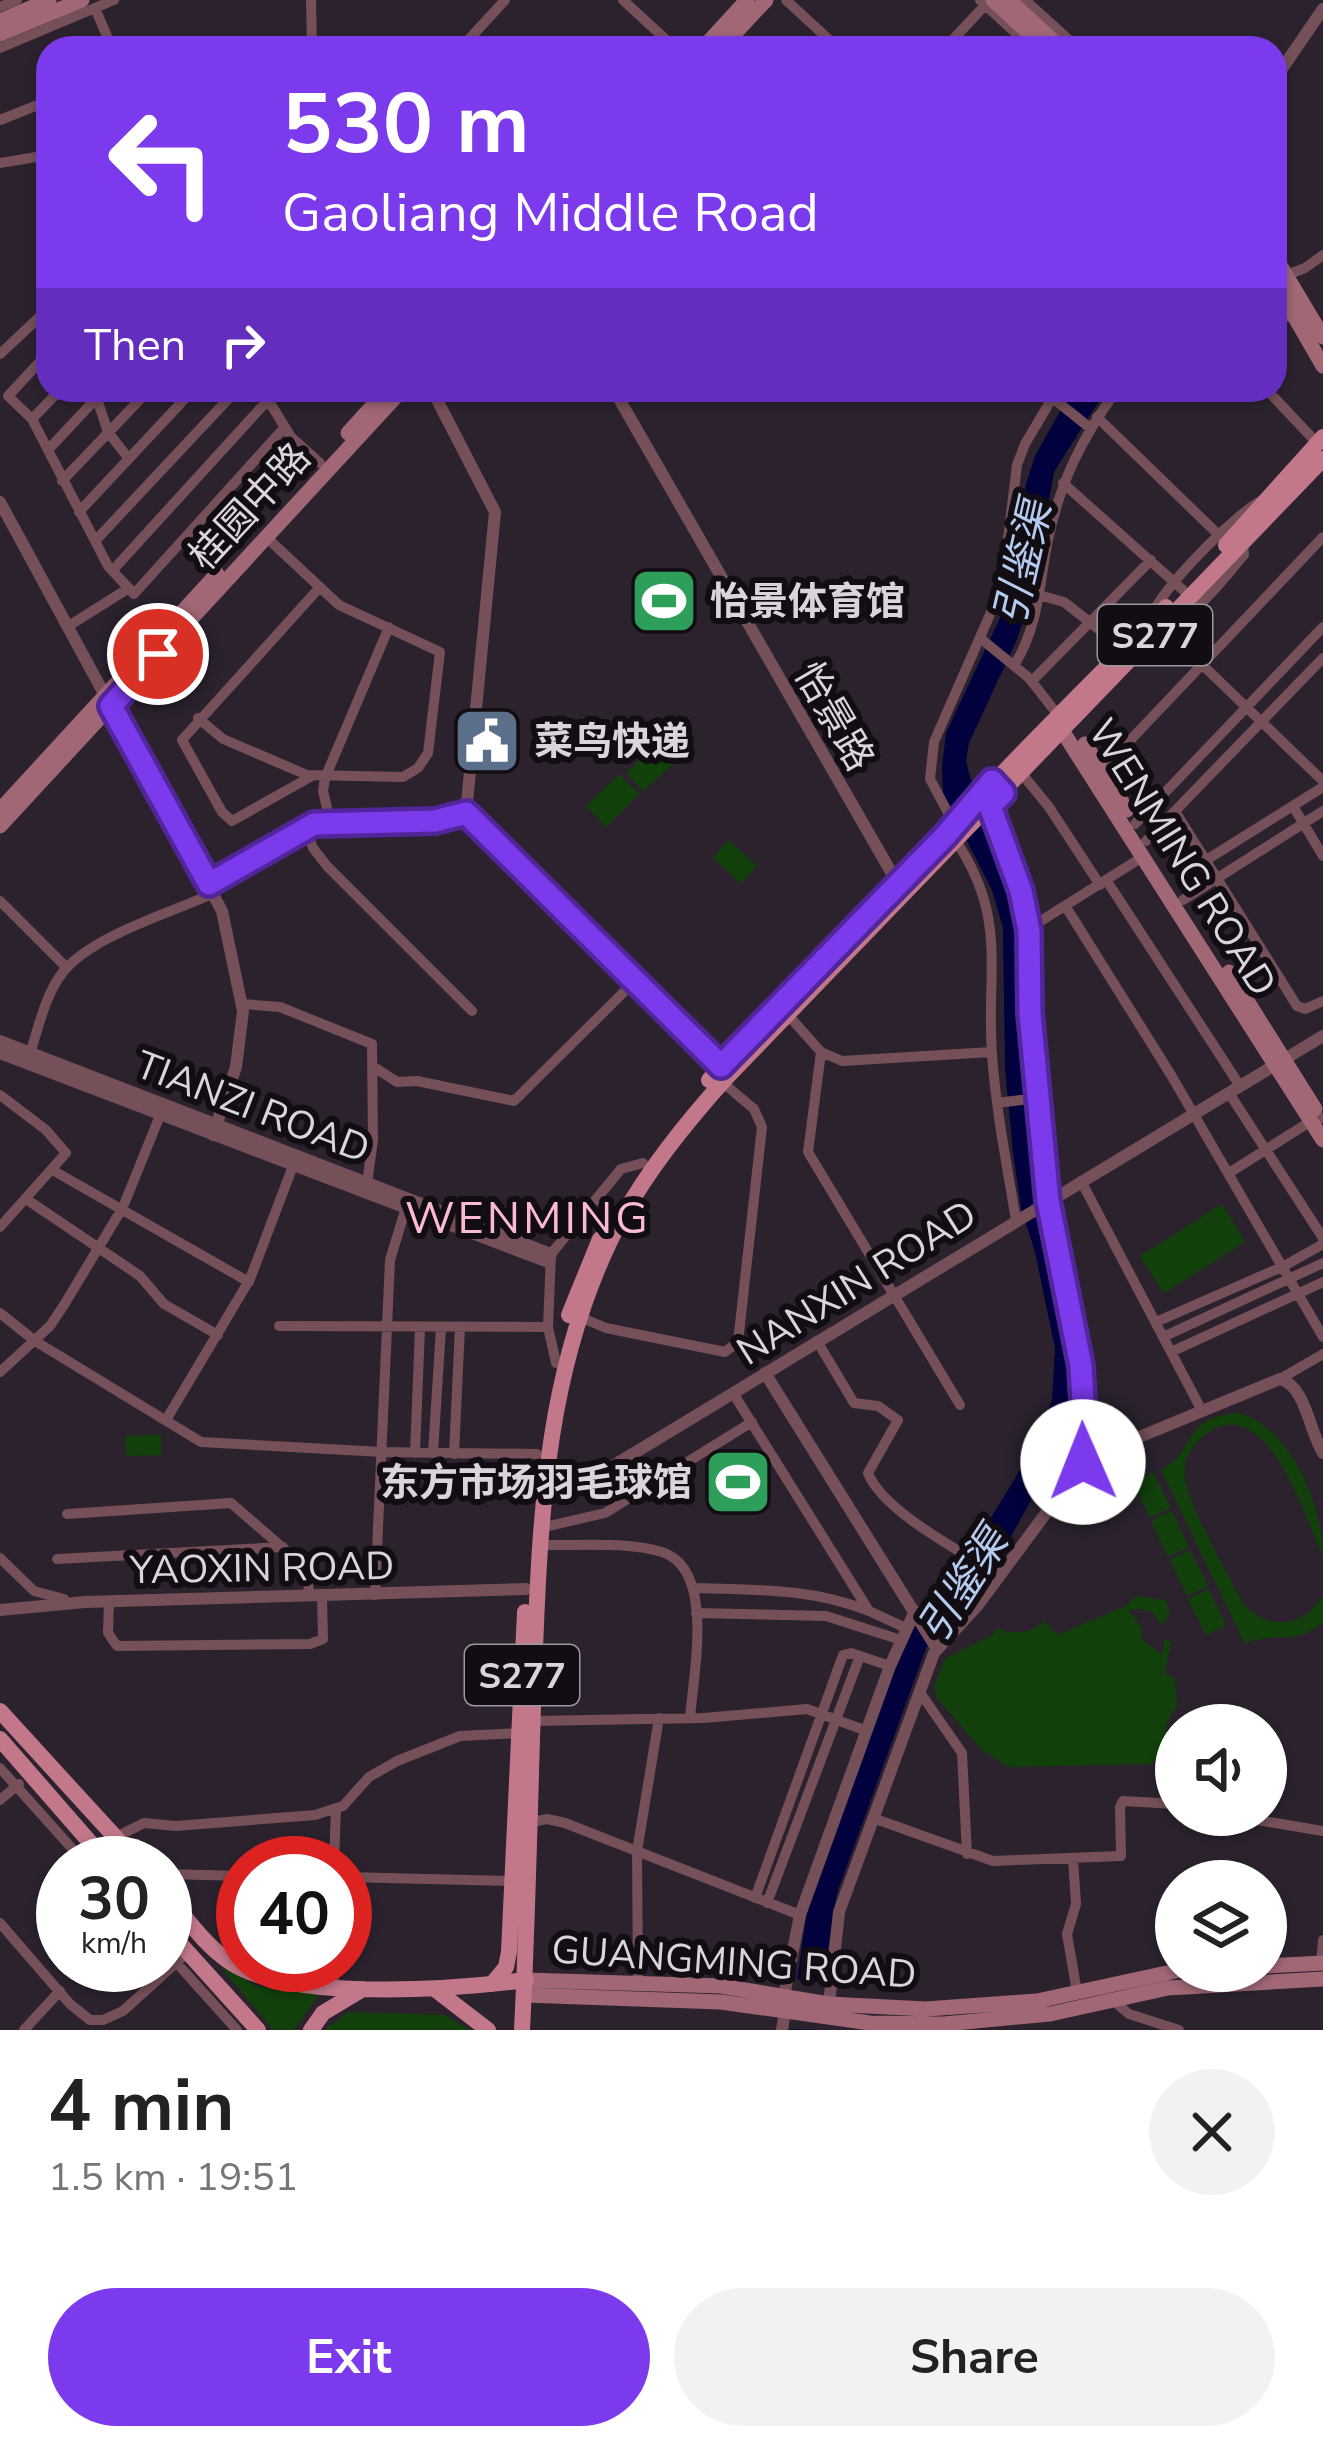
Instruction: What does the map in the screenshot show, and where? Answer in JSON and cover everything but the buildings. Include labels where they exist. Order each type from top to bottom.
[{"type":"main road","points":[[4,16],[49,0]]},
{"type":"main road","points":[[714,36],[747,0]]},
{"type":"main road","points":[[733,36],[766,0]]},
{"type":"main road","points":[[1009,0],[1048,36]]},
{"type":"main road","points":[[987,1],[1030,36]]},
{"type":"main road","points":[[4,16],[44,22],[90,3]]},
{"type":"main road","points":[[1287,285],[1323,337]]},
{"type":"main road","points":[[1306,314],[1323,366]]},
{"type":"main road","name":"桂圆中路","points":[[0,810],[265,536],[376,402]]},
{"type":"main road","name":"桂圆中路","points":[[0,826],[323,467],[390,402]]},
{"type":"main road","name":"S277","points":[[522,2030],[526,1588],[537,1454],[575,1296],[612,1213],[722,1074],[898,884],[1160,624],[1264,500],[1321,446]]},
{"type":"main road","name":"S277","points":[[1190,589],[1202,562],[1230,541],[1321,446]]},
{"type":"main road","name":"S277","points":[[990,797],[1022,774],[1124,649],[1160,624]]},
{"type":"main road","name":"WENMING ROAD","points":[[1064,724],[1102,770],[1136,824],[1145,849],[1183,900],[1279,1062]]},
{"type":"main road","name":"WENMING ROAD","points":[[1064,724],[1319,1120],[1323,1140]]},
{"type":"main road","name":"S277","points":[[722,1074],[788,1015],[957,830]]},
{"type":"main road","name":"S277","points":[[492,1984],[508,1959],[513,1881],[531,1822],[526,1727],[553,1418],[580,1317],[648,1167]]},
{"type":"main road","points":[[0,1711],[111,1836]]},
{"type":"main road","points":[[0,1739],[23,1780],[72,1836]]},
{"type":"main road","name":"GUANGMING ROAD","points":[[192,1922],[216,1948]]},
{"type":"main road","points":[[1287,1967],[1322,1968]]},
{"type":"main road","points":[[192,1968],[250,2029]]},
{"type":"main road","name":"GUANGMING ROAD","points":[[595,1989],[638,1983],[721,1986],[825,2014],[887,2025],[944,2027],[1015,2024],[1110,1998],[1322,1968]]},
{"type":"main road","name":"GUANGMING ROAD","points":[[825,2014],[1037,2001],[1155,1976]]},
{"type":"main road","name":"GUANGMING ROAD","points":[[372,1988],[436,1990],[492,1984],[789,2004]]},
{"type":"main road","points":[[436,1990],[488,2030]]},
{"type":"main road","points":[[311,2030],[323,2013],[357,1992]]},
{"type":"street","points":[[4,16],[17,0]]},
{"type":"street","points":[[106,36],[90,3],[114,0]]},
{"type":"street","points":[[311,0],[312,36]]},
{"type":"street","points":[[623,0],[661,36]]},
{"type":"street","points":[[786,0],[825,36]]},
{"type":"street","points":[[1025,0],[1065,36]]},
{"type":"street","points":[[956,36],[987,1],[1021,36]]},
{"type":"street","points":[[471,36],[500,2]]},
{"type":"street","points":[[1287,62],[1323,9]]},
{"type":"street","points":[[0,48],[44,22]]},
{"type":"street","points":[[0,120],[36,106]]},
{"type":"street","points":[[0,163],[36,157]]},
{"type":"street","points":[[1287,271],[1323,255]]},
{"type":"street","points":[[0,353],[36,319]]},
{"type":"street","points":[[36,366],[8,396],[32,419],[62,482],[113,570],[134,595],[284,428]]},
{"type":"street","points":[[32,419],[48,402]]},
{"type":"street","points":[[48,450],[89,402]]},
{"type":"street","points":[[100,402],[108,432],[129,459]]},
{"type":"street","points":[[62,482],[137,402]]},
{"type":"street","points":[[80,512],[182,402]]},
{"type":"street","points":[[97,539],[225,402]]},
{"type":"street","points":[[113,570],[259,402]]},
{"type":"street","points":[[269,402],[284,428],[323,467]]},
{"type":"street","points":[[438,402],[495,512],[466,813]]},
{"type":"street","name":"怡景路","points":[[621,402],[898,884]]},
{"type":"street","points":[[1018,1218],[992,1052],[992,928],[957,830],[933,790],[930,762],[938,727],[982,640],[1002,587],[1017,465],[1050,402]]},
{"type":"street","points":[[1061,402],[1230,541]]},
{"type":"street","points":[[1011,662],[1028,641],[1063,483],[1090,423],[1107,402]]},
{"type":"street","points":[[1279,402],[1321,446]]},
{"type":"street","points":[[1063,483],[1190,589]]},
{"type":"street","points":[[0,502],[222,911],[242,1004],[241,1047],[215,1130]]},
{"type":"street","points":[[198,718],[223,739],[319,777],[404,777],[428,753],[441,654],[346,609],[265,536]]},
{"type":"street","points":[[1102,770],[1323,537]]},
{"type":"street","points":[[1032,681],[1151,560]]},
{"type":"street","points":[[320,587],[182,740],[228,820],[319,777],[389,627]]},
{"type":"street","points":[[67,627],[129,588]]},
{"type":"street","points":[[1040,595],[1064,602],[1124,649]]},
{"type":"street","points":[[1160,624],[1249,705],[1323,784],[1208,860]]},
{"type":"street","points":[[1136,824],[1323,627]]},
{"type":"street","points":[[982,640],[1032,681],[1064,724]]},
{"type":"street","points":[[1028,929],[1104,883],[1145,849],[1323,658]]},
{"type":"street","points":[[1022,774],[1104,883],[1323,1241],[1284,1266],[1156,1322]]},
{"type":"street","points":[[319,777],[330,821]]},
{"type":"street","points":[[990,797],[1021,891],[1028,929],[1034,1098],[1045,1203],[1081,1366],[1083,1401],[1075,1439],[1086,1459]]},
{"type":"street","points":[[1293,806],[1323,856]]},
{"type":"street","points":[[1183,900],[1323,811]]},
{"type":"street","points":[[1176,812],[1297,1006],[1305,1009],[1323,1001]]},
{"type":"street","points":[[29,1058],[55,985],[67,968],[212,888],[305,828],[330,821],[435,821],[466,813]]},
{"type":"street","points":[[466,813],[635,981],[754,1109],[763,1127],[739,1342],[725,1352],[606,1328],[580,1317]]},
{"type":"street","points":[[305,828],[327,866],[472,1010]]},
{"type":"street","points":[[0,901],[67,968]]},
{"type":"street","points":[[1066,907],[1323,1336]]},
{"type":"street","points":[[374,1067],[396,1082],[417,1081],[514,1101],[635,981]]},
{"type":"street","points":[[242,1004],[280,1007],[374,1046],[367,1187]]},
{"type":"street","points":[[788,1015],[821,1052],[837,1060],[992,1052]]},
{"type":"street","name":"NANXIN ROAD","points":[[543,1497],[570,1492],[1323,1036]]},
{"type":"street","name":"TIANZI ROAD","points":[[0,1042],[29,1058],[550,1258]]},
{"type":"street","points":[[821,1052],[808,1152],[959,1405]]},
{"type":"street","name":"TIANZI ROAD","points":[[0,1053],[29,1058]]},
{"type":"street","points":[[0,1095],[61,1143],[65,1153],[54,1171],[0,1227]]},
{"type":"street","points":[[1000,1102],[1034,1098]]},
{"type":"street","points":[[0,1372],[35,1341],[64,1305],[122,1208],[162,1109]]},
{"type":"street","points":[[1228,1172],[1319,1120]]},
{"type":"street","points":[[166,1420],[249,1282],[296,1160]]},
{"type":"street","points":[[556,1363],[548,1328],[550,1258],[622,1169],[648,1167]]},
{"type":"street","points":[[54,1171],[249,1282]]},
{"type":"street","points":[[1081,1181],[1201,1409]]},
{"type":"street","points":[[26,1199],[140,1276],[164,1304],[218,1335]]},
{"type":"street","points":[[375,1595],[390,1260],[407,1202]]},
{"type":"street","points":[[1163,1337],[1323,1263]]},
{"type":"street","points":[[1171,1352],[1323,1282]]},
{"type":"street","points":[[0,1313],[35,1341],[202,1442],[537,1454]]},
{"type":"street","points":[[279,1326],[548,1328]]},
{"type":"street","points":[[454,1454],[460,1327]]},
{"type":"street","points":[[415,1453],[421,1328]]},
{"type":"street","points":[[433,1453],[440,1328]]},
{"type":"street","points":[[817,1341],[854,1403],[878,1406],[898,1420],[869,1470],[873,1484],[890,1502],[995,1572]]},
{"type":"street","points":[[825,2014],[839,1912],[935,1646],[1086,1459],[1280,1379],[1323,1354]]},
{"type":"street","points":[[765,1373],[935,1646]]},
{"type":"street","points":[[1280,1379],[1288,1380],[1299,1393],[1323,1454]]},
{"type":"street","points":[[734,1393],[869,1611]]},
{"type":"street","points":[[539,1537],[605,1513],[752,1422]]},
{"type":"street","points":[[67,1514],[228,1503],[305,1567],[316,1596],[323,1639],[310,1644],[118,1646],[108,1634],[109,1601]]},
{"type":"street","points":[[539,1537],[660,1551],[685,1567],[696,1588],[690,1718]]},
{"type":"street","points":[[57,1559],[283,1546]]},
{"type":"street","points":[[0,1558],[44,1597],[85,1602]]},
{"type":"street","name":"YAOXIN ROAD","points":[[0,1610],[85,1602],[526,1588]]},
{"type":"street","points":[[696,1588],[828,1595],[869,1611],[904,1634]]},
{"type":"street","points":[[696,1613],[826,1616],[904,1634]]},
{"type":"street","points":[[782,2030],[800,1916],[890,1666],[916,1615]]},
{"type":"street","points":[[761,1901],[843,1655],[890,1666]]},
{"type":"street","points":[[761,1901],[860,1656]]},
{"type":"street","points":[[919,1691],[962,1754],[967,1854]]},
{"type":"street","points":[[113,1834],[143,1823],[176,1826],[289,1819],[336,1809],[369,1777],[460,1736],[526,1727],[795,1709],[823,1712],[867,1731]]},
{"type":"street","points":[[638,1983],[637,1851],[659,1718]]},
{"type":"street","points":[[0,1768],[23,1780],[0,1800]]},
{"type":"street","points":[[873,1818],[993,1861],[1121,1856],[1120,1807],[1126,1800],[1155,1802]]},
{"type":"street","points":[[335,1836],[336,1809]]},
{"type":"street","points":[[531,1822],[556,1820],[800,1916]]},
{"type":"street","points":[[1287,1826],[1323,1832]]},
{"type":"street","points":[[1073,1858],[1076,1904],[1067,1934],[1077,1993]]},
{"type":"street","points":[[372,1878],[513,1881]]},
{"type":"street","points":[[0,1923],[36,1964]]},
{"type":"street","points":[[1322,1968],[1323,1940]]},
{"type":"street","points":[[24,2030],[59,1992]]},
{"type":"street","points":[[61,1992],[84,2018],[104,2020],[144,1992]]},
{"type":"street","points":[[1110,1998],[1130,2014],[1179,2030]]},
{"type":"green space","points":[[657,744],[674,763],[643,791],[626,773]]},
{"type":"green space","points":[[619,774],[639,794],[606,827],[586,806]]},
{"type":"green space","points":[[729,840],[757,866],[741,884],[713,858]]},
{"type":"green space","points":[[1222,1204],[1245,1242],[1164,1293],[1140,1256]]},
{"type":"green space","points":[[1239,1413],[1274,1435],[1301,1472],[1317,1515],[1323,1557],[1293,1487],[1262,1440],[1244,1427],[1223,1425],[1196,1443],[1185,1468],[1188,1493],[1244,1605],[1265,1619],[1286,1622],[1307,1614],[1323,1595],[1323,1622],[1314,1629],[1245,1644],[1161,1470],[1207,1421]]},
{"type":"green space","points":[[161,1435],[162,1455],[126,1456],[125,1436]]},
{"type":"green space","points":[[1153,1472],[1171,1508],[1150,1518],[1133,1482]]},
{"type":"green space","points":[[1172,1511],[1189,1547],[1168,1557],[1151,1521]]},
{"type":"green space","points":[[1190,1550],[1208,1586],[1187,1596],[1170,1560]]},
{"type":"green space","points":[[1209,1589],[1226,1625],[1206,1635],[1188,1599]]},
{"type":"green space","points":[[1137,1596],[1167,1601],[1169,1616],[1162,1625],[1148,1611],[1129,1610],[1142,1629],[1141,1639],[1163,1655],[1164,1639],[1172,1642],[1165,1672],[1175,1679],[1177,1704],[1155,1704],[1152,1764],[1008,1767],[981,1749],[936,1697],[934,1687],[945,1659],[997,1628],[1022,1632],[1044,1621],[1057,1635],[1126,1606]]},
{"type":"green space","points":[[242,1992],[316,1992],[318,1996],[294,2030],[273,2030]]},
{"type":"green space","points":[[348,2012],[445,2015],[470,2030],[324,2030]]},
{"type":"water","name":"引鉴渠","points":[[1065,402],[1098,402],[1054,472],[1033,586],[1018,637],[969,743],[966,760],[997,836],[1026,942],[1027,1060],[1048,1222],[1076,1364],[1076,1396],[1058,1451],[1008,1542],[926,1648],[837,1893],[815,2030],[790,2030],[807,1910],[890,1677],[914,1626],[973,1547],[1034,1446],[1052,1400],[1055,1348],[1021,1208],[1013,1152],[1005,1069],[1003,928],[992,890],[943,794],[942,767],[946,733],[1007,603],[1026,484],[1035,456]]},
{"type":"pier","points":[[796,1979],[824,1983],[817,2030],[789,2029]]},
{"type":"place","name":"怡景体育馆","points":[[664,601]]},
{"type":"place","name":"菜鸟快递","points":[[487,741]]},
{"type":"place","name":"东方市场羽毛球馆","points":[[738,1482]]},
{"type":"district","name":"WENMING","points":[[528,1217]]},
{"type":"route","points":[[158,654],[111,706],[209,884],[314,824],[435,821],[466,813],[721,1066],[945,836],[992,781],[1003,793],[990,806],[1021,891],[1029,931],[1038,1114],[1048,1201],[1081,1366],[1083,1401],[1075,1439],[1086,1459],[1083,1462]]}]
